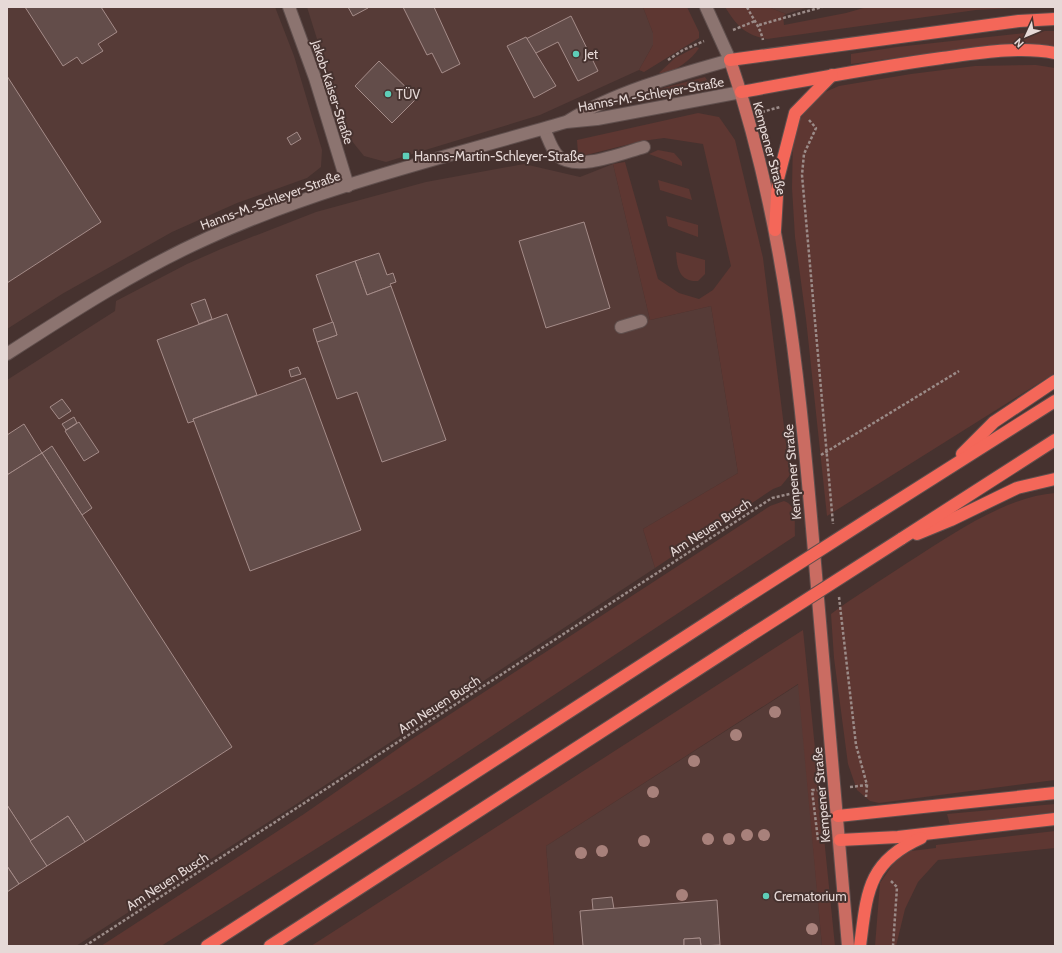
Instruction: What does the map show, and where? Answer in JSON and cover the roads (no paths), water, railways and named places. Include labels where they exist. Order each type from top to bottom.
[{"type":"highway","points":[[730,60],[1011,22],[1055,19]]},
{"type":"highway","points":[[740,92],[832,75],[995,52],[1041,51],[1055,53]]},
{"type":"highway","points":[[775,230],[778,179],[795,113],[832,75]]},
{"type":"highway","points":[[951,466],[994,422],[1055,381]]},
{"type":"highway","points":[[207,946],[739,602],[1055,400]]},
{"type":"highway","points":[[270,946],[1055,440]]},
{"type":"highway","points":[[901,539],[937,527],[1017,488],[1055,479]]},
{"type":"highway","points":[[838,816],[1055,793]]},
{"type":"highway","points":[[840,840],[931,834],[1055,819]]},
{"type":"highway","points":[[860,946],[868,894],[879,868],[886,859],[899,849],[931,834]]},
{"type":"main road","name":"Kempener Straße","points":[[730,60],[759,154],[775,230],[793,343],[838,816],[848,946]]},
{"type":"street","name":"Jakob-Kaiser-Straße","points":[[289,7],[316,78],[348,186]]},
{"type":"street","name":"Kempener Straße","points":[[706,7],[720,35],[730,60]]},
{"type":"street","name":"Hanns-M.-Schleyer-Straße","points":[[566,122],[589,108],[642,87],[730,60]]},
{"type":"street","name":"Hanns-M.-Schleyer-Straße","points":[[7,354],[116,286],[192,245],[272,212],[348,186],[566,122],[597,119],[740,92]]},
{"type":"street","points":[[544,129],[553,150],[558,157],[577,163],[587,163],[644,147]]},
{"type":"street","points":[[621,327],[641,321]]},
{"type":"place","name":"Jet","points":[[576,54]]},
{"type":"place","name":"TÜV","points":[[388,94]]},
{"type":"place","name":"Hanns-Martin-Schleyer-Straße","points":[[406,156]]},
{"type":"place","name":"Crematorium","points":[[766,896]]}]
